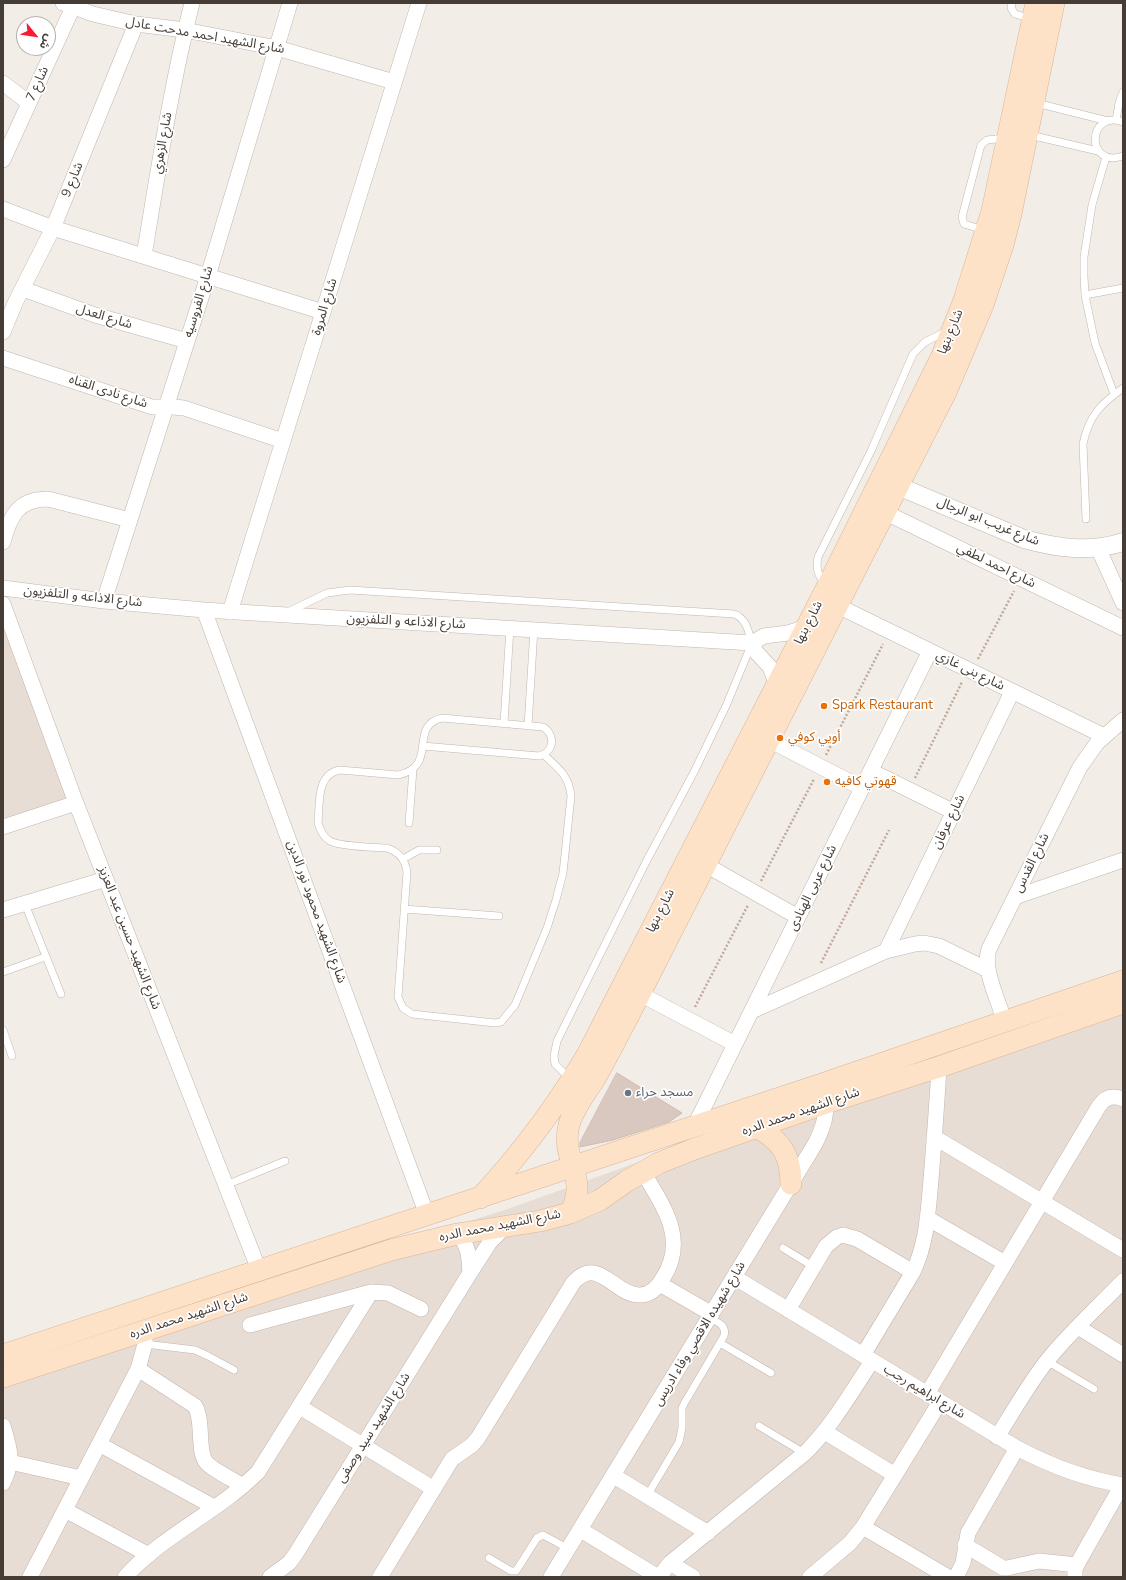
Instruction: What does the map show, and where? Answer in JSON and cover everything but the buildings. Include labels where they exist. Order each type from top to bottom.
[{"type":"main road","name":"شارع بنها","points":[[890,482],[946,392],[983,305],[1011,214],[1054,3]]},
{"type":"main road","name":"شارع بنها","points":[[570,1213],[578,1190],[577,1178],[567,1150],[566,1141],[571,1116],[601,1068],[640,994],[838,606],[877,508],[890,482],[953,329],[974,270],[992,211],[1034,11]]},
{"type":"main road","name":"شارع بنها","points":[[480,1198],[520,1153],[572,1081],[601,1029],[828,585],[877,508]]},
{"type":"main road","name":"شارع الشهيد محمد الدره","points":[[4,1371],[145,1337],[391,1250],[457,1234],[540,1221],[570,1213],[600,1200],[643,1172],[676,1155],[756,1127],[824,1093],[1005,1022],[1123,981]]},
{"type":"main road","name":"شارع الشهيد محمد الدره","points":[[3,1355],[480,1198],[695,1125],[824,1093],[939,1067],[1123,1003]]},
{"type":"main road","points":[[756,1127],[771,1136],[783,1149],[791,1172],[791,1184]]},
{"type":"main road","points":[[383,1229],[391,1250]]},
{"type":"street","name":"شارع الزهري","points":[[144,256],[167,120],[185,30],[192,3]]},
{"type":"street","name":"شارع الفروسيه","points":[[104,601],[208,276],[290,3]]},
{"type":"street","name":"شارع المروة","points":[[230,612],[419,3]]},
{"type":"street","name":"شارع الشهيد احمد مدحت عادل","points":[[68,5],[93,14],[136,24],[185,30],[277,48],[394,82]]},
{"type":"street","name":"شارع 7","points":[[3,160],[29,103],[68,5]]},
{"type":"street","name":"شارع 9","points":[[3,332],[10,314],[53,228],[136,24]]},
{"type":"street","points":[[3,84],[29,103]]},
{"type":"street","points":[[3,208],[53,228],[323,312]]},
{"type":"street","name":"شارع العدل","points":[[23,289],[95,316],[187,341]]},
{"type":"street","name":"شارع نادى القناه","points":[[3,358],[152,407],[184,408],[283,441]]},
{"type":"street","name":"شارع غريب ابو الرجال","points":[[890,482],[1024,539],[1062,548],[1098,548],[1123,542]]},
{"type":"street","points":[[3,542],[12,516],[19,508],[28,502],[38,499],[48,499],[130,520]]},
{"type":"street","name":"شارع احمد لطفي","points":[[877,508],[1123,628]]},
{"type":"street","points":[[1098,548],[1123,603]]},
{"type":"street","name":"شارع الاذاعه و التلفزيون","points":[[3,588],[104,601],[230,612],[752,643],[764,636],[788,633],[807,627]]},
{"type":"street","name":"شارع الشهيد حسين عبد العزيز","points":[[3,604],[76,803],[259,1270]]},
{"type":"street","name":"شارع بنى غازي","points":[[838,606],[1104,736]]},
{"type":"street","name":"شارع الشهيد محمود نور الدين","points":[[204,610],[427,1215]]},
{"type":"street","points":[[752,643],[756,652],[770,667],[777,685]]},
{"type":"street","name":"شارع عربى الهنادى","points":[[695,1125],[930,651]]},
{"type":"street","name":"شارع عرفان","points":[[886,951],[1012,692]]},
{"type":"street","name":"شارع القدس","points":[[1005,1022],[988,970],[987,959],[989,949],[1080,767],[1090,750],[1123,720]]},
{"type":"street","points":[[769,740],[862,788]]},
{"type":"street","points":[[871,771],[954,812]]},
{"type":"street","points":[[3,827],[76,803]]},
{"type":"street","points":[[1015,897],[1123,860]]},
{"type":"street","points":[[706,865],[798,917]]},
{"type":"street","points":[[3,910],[106,879]]},
{"type":"street","points":[[752,1011],[886,951],[915,944],[932,944],[988,970]]},
{"type":"street","points":[[640,994],[736,1044]]},
{"type":"street","points":[[581,1530],[658,1577],[670,1563],[804,1454],[825,1432],[868,1358],[913,1272],[922,1251],[927,1218],[939,1067]]},
{"type":"street","name":"شارع شهيده الاقصي وفاء ادريس","points":[[552,1577],[820,1134],[823,1124],[824,1093]]},
{"type":"street","points":[[927,1394],[1102,1102],[1112,1097],[1123,1099]]},
{"type":"street","points":[[934,1137],[1123,1250]]},
{"type":"street","points":[[380,1577],[452,1459],[472,1445],[478,1438],[573,1282],[578,1277],[592,1272],[599,1274],[633,1294],[640,1295],[648,1294],[655,1290],[660,1284],[670,1268],[673,1257],[673,1233],[666,1211],[643,1172]]},
{"type":"street","points":[[927,1218],[1005,1263]]},
{"type":"street","name":"شارع الشهيد سيد وصفى","points":[[270,1577],[289,1563],[470,1273],[490,1242],[506,1226]]},
{"type":"street","points":[[457,1234],[467,1248],[470,1273]]},
{"type":"street","points":[[788,1310],[831,1241],[843,1235],[857,1239],[913,1272]]},
{"type":"street","name":"شارع ابراهيم رجب","points":[[734,1277],[1017,1448],[1060,1469],[1082,1477],[1122,1485]]},
{"type":"street","points":[[997,1437],[1047,1361],[1123,1281]]},
{"type":"street","points":[[660,1284],[711,1316]]},
{"type":"street","points":[[250,1325],[370,1292],[388,1293],[421,1309]]},
{"type":"street","points":[[125,1577],[149,1555],[243,1486],[264,1465],[370,1292]]},
{"type":"street","points":[[1078,1327],[1123,1355]]},
{"type":"street","points":[[30,1577],[138,1369],[145,1337]]},
{"type":"street","points":[[138,1369],[195,1406],[199,1414],[202,1453],[206,1462],[243,1486]]},
{"type":"street","points":[[810,1577],[850,1543],[863,1527],[940,1402]]},
{"type":"street","points":[[300,1407],[434,1489]]},
{"type":"street","points":[[3,1426],[9,1446],[10,1462],[3,1483]]},
{"type":"street","points":[[825,1432],[895,1475]]},
{"type":"street","points":[[99,1444],[214,1507]]},
{"type":"street","points":[[956,1577],[963,1563],[968,1533],[1017,1448]]},
{"type":"street","points":[[10,1462],[81,1478]]},
{"type":"street","points":[[614,1476],[708,1533]]},
{"type":"street","points":[[965,1545],[1002,1568],[1044,1561],[1076,1571],[1122,1485]]},
{"type":"street","points":[[65,1510],[149,1555]]},
{"type":"street","points":[[863,1527],[948,1577]]},
{"type":"street","points":[[670,1563],[693,1577]]},
{"type":"lane","points":[[1012,3],[1011,8],[1015,14],[1034,11]]},
{"type":"lane","points":[[1033,102],[1108,121],[1120,121],[1119,103],[1123,92]]},
{"type":"lane","points":[[1098,151],[1095,143],[1095,134],[1100,126],[1108,121]]},
{"type":"lane","points":[[1028,135],[1098,151],[1106,157],[1115,159],[1123,156]]},
{"type":"lane","points":[[986,231],[964,224],[962,217],[981,145],[990,139],[1007,138]]},
{"type":"lane","points":[[1106,157],[1092,205],[1084,257],[1085,295],[1095,343],[1114,394]]},
{"type":"lane","points":[[1085,295],[1123,288]]},
{"type":"lane","points":[[828,585],[818,574],[818,557],[875,445],[913,354],[925,342],[953,329]]},
{"type":"lane","points":[[1086,519],[1083,444],[1085,432],[1096,412],[1103,403],[1123,388]]},
{"type":"lane","points":[[283,615],[328,593],[350,590],[734,614],[739,616],[746,623],[752,643],[726,706],[557,1041],[554,1056],[555,1064],[572,1081]]},
{"type":"lane","points":[[504,723],[510,628]]},
{"type":"lane","points":[[528,726],[534,629]]},
{"type":"lane","points":[[423,746],[539,756],[548,752],[552,743],[550,734],[543,727],[442,718],[431,722],[427,727],[424,732],[423,746],[419,763],[406,773],[398,775],[340,770],[334,771],[328,775],[321,787],[318,823],[319,828],[326,838],[336,843],[387,848],[393,850],[403,859],[407,872],[398,997],[403,1008],[412,1014],[501,1022],[515,1006],[548,928],[563,872],[571,796],[570,785],[566,776],[544,755]]},
{"type":"lane","points":[[409,823],[413,769]]},
{"type":"lane","points":[[403,859],[419,850],[437,850]]},
{"type":"lane","points":[[25,904],[61,994]]},
{"type":"lane","points":[[404,909],[499,916]]},
{"type":"lane","points":[[3,972],[45,957]]},
{"type":"lane","points":[[3,1030],[12,1056]]},
{"type":"lane","points":[[226,1185],[285,1162]]},
{"type":"lane","points":[[783,1248],[814,1267]]},
{"type":"lane","points":[[647,1496],[679,1442],[682,1428],[682,1408],[724,1336],[724,1328],[711,1316]]},
{"type":"lane","points":[[145,1337],[195,1350],[234,1370]]},
{"type":"lane","points":[[720,1343],[771,1373]]},
{"type":"lane","points":[[1047,1361],[1094,1389]]},
{"type":"lane","points":[[759,1426],[804,1454]]},
{"type":"lane","points":[[489,1558],[511,1571],[516,1571],[537,1538],[543,1535],[569,1550]]},
{"type":"lane","points":[[280,1577],[289,1563]]},
{"type":"path","points":[[909,790],[970,671],[1021,579]]},
{"type":"path","points":[[820,766],[890,631]]},
{"type":"path","points":[[810,985],[889,830]]},
{"type":"shaded area","points":[[3,616],[68,800],[3,822]]},
{"type":"shaded area","points":[[1123,991],[1123,1577],[3,1577],[3,1367],[505,1210],[992,1035]]},
{"type":"place","name":"Spark Restaurant","points":[[824,706]]},
{"type":"place","name":"أويي كوفي","points":[[780,738]]},
{"type":"place","name":"قهوتي كافيه","points":[[827,782]]},
{"type":"place","name":"مسجد حراء","points":[[628,1093]]}]
